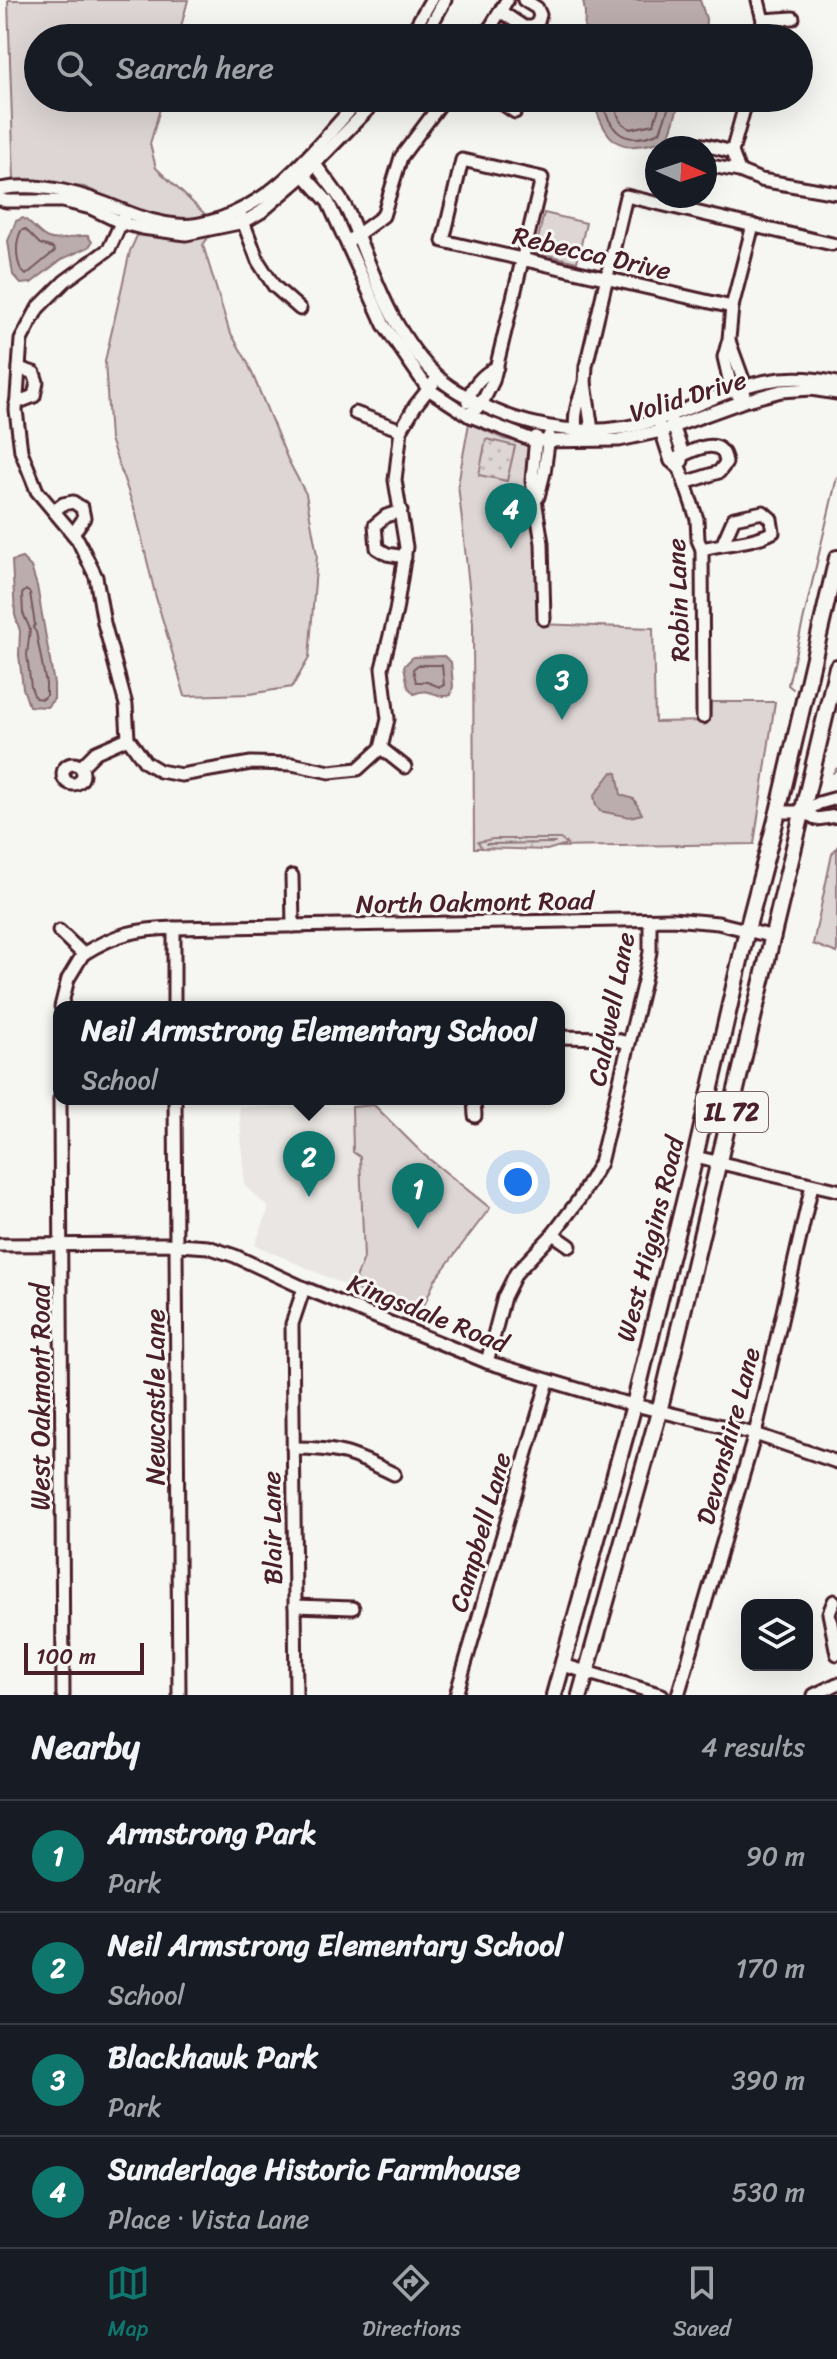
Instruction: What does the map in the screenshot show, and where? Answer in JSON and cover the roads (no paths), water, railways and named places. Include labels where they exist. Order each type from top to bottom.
[{"type":"main road","name":"West Higgins Road","points":[[554,1695],[634,1405],[837,558]]},
{"type":"main road","name":"West Higgins Road","points":[[580,1695],[659,1412],[837,667]]},
{"type":"street","points":[[417,24],[431,0]]},
{"type":"street","points":[[432,24],[445,0]]},
{"type":"street","points":[[492,24],[507,0]]},
{"type":"street","points":[[524,0],[537,8],[540,15],[536,24]]},
{"type":"street","points":[[758,0],[763,24]]},
{"type":"street","points":[[500,11],[520,24]]},
{"type":"street","points":[[763,20],[793,18]]},
{"type":"street","points":[[242,217],[271,193],[348,112]]},
{"type":"street","points":[[0,199],[62,201],[124,217],[179,226],[242,217],[261,212],[304,175],[365,112]]},
{"type":"street","points":[[352,239],[383,216],[401,157],[435,112]]},
{"type":"street","points":[[739,171],[732,152],[743,112]]},
{"type":"street","points":[[717,149],[732,152]]},
{"type":"street","name":"Rebecca Drive","points":[[522,260],[542,178],[462,160],[443,241],[522,260],[732,307]]},
{"type":"street","name":"Volid Drive","points":[[315,164],[348,212],[352,239],[384,325],[428,389],[468,415],[541,442],[619,440],[665,423],[781,391],[811,389],[837,393]]},
{"type":"street","points":[[717,167],[739,171],[761,180],[837,193]]},
{"type":"street","name":"Volid Drive","points":[[304,175],[328,202],[352,239],[413,348],[453,390],[510,419],[575,429],[621,429],[665,423],[739,387],[778,378],[837,383]]},
{"type":"street","points":[[0,189],[60,189],[103,202],[124,217]]},
{"type":"street","points":[[585,383],[592,430],[582,442],[575,429],[577,405],[585,383],[588,355],[626,196],[832,244]]},
{"type":"street","points":[[124,217],[109,249],[65,281],[38,308],[21,340],[16,403],[21,451],[37,491],[73,534],[96,577],[104,623],[126,705],[128,738],[145,762],[160,771],[181,775],[251,763],[292,764],[330,772],[358,769],[381,748],[388,719],[382,668],[396,611],[406,547],[395,480],[401,430],[438,377]]},
{"type":"street","points":[[242,217],[258,261],[274,286],[300,309]]},
{"type":"street","points":[[744,401],[729,339],[732,307],[753,225]]},
{"type":"street","points":[[468,415],[481,405],[493,381],[522,260]]},
{"type":"street","points":[[468,415],[468,397],[484,373],[497,367]]},
{"type":"street","points":[[16,403],[34,396],[37,382],[34,373],[19,368]]},
{"type":"street","points":[[355,413],[401,430]]},
{"type":"street","points":[[665,423],[683,454]]},
{"type":"street","name":"Robin Lane","points":[[665,423],[676,465],[697,519],[698,540],[702,549],[703,717]]},
{"type":"street","points":[[543,426],[532,481],[542,543],[544,619]]},
{"type":"street","points":[[676,465],[683,454],[712,446],[720,447],[725,453],[726,463],[719,472],[685,483]]},
{"type":"street","points":[[54,511],[63,504],[73,502],[82,508],[84,518],[73,534]]},
{"type":"street","points":[[401,511],[386,516],[375,525],[377,548],[387,554],[405,557]]},
{"type":"street","points":[[702,549],[723,543]]},
{"type":"street","points":[[81,767],[96,752],[128,738]]},
{"type":"street","points":[[381,748],[405,767]]},
{"type":"street","points":[[804,812],[819,803],[837,798]]},
{"type":"street","points":[[778,812],[804,812],[817,819],[837,816]]},
{"type":"street","points":[[292,876],[293,926]]},
{"type":"street","name":"North Oakmont Road","points":[[83,954],[107,940],[131,932],[174,928],[704,920],[774,937]]},
{"type":"street","name":"Caldwell Lane","points":[[487,1362],[504,1297],[516,1273],[553,1234],[580,1198],[600,1163],[650,952],[650,921]]},
{"type":"street","points":[[174,928],[174,1001]]},
{"type":"street","points":[[59,931],[83,954],[68,979],[62,1001]]},
{"type":"street","points":[[565,1037],[607,1038],[629,1043]]},
{"type":"street","name":"West Oakmont Road","points":[[60,1105],[63,1695]]},
{"type":"street","name":"Newcastle Lane","points":[[175,1105],[179,1695]]},
{"type":"street","points":[[474,1105],[475,1116]]},
{"type":"street","points":[[695,1157],[837,1190]]},
{"type":"street","name":"Devonshire Lane","points":[[678,1695],[755,1434],[812,1185]]},
{"type":"street","points":[[553,1234],[570,1246]]},
{"type":"street","name":"Kingsdale Road","points":[[0,1245],[176,1244],[217,1249],[487,1362],[659,1412],[755,1434],[837,1462]]},
{"type":"street","name":"Blair Lane","points":[[296,1695],[292,1324],[304,1288]]},
{"type":"street","name":"Campbell Lane","points":[[456,1695],[548,1381]]},
{"type":"street","name":"Blair Lane","points":[[293,1448],[324,1448],[354,1454],[394,1474]]},
{"type":"street","points":[[834,1601],[829,1613],[837,1654]]},
{"type":"street","name":"Blair Lane","points":[[295,1606],[353,1608]]},
{"type":"street","points":[[563,1665],[662,1695]]},
{"type":"street","points":[[814,1695],[837,1684]]},
{"type":"water","points":[[583,0],[700,0],[706,24],[585,24]]},
{"type":"water","points":[[598,112],[677,112],[668,136],[645,136],[645,145],[625,145],[609,135]]},
{"type":"water","points":[[23,218],[48,238],[57,240],[88,236],[92,242],[89,247],[62,259],[31,283],[21,284],[13,275],[8,241],[16,221]]},
{"type":"water","points":[[22,558],[31,567],[37,586],[54,684],[54,699],[47,707],[29,706],[23,688],[12,561]]},
{"type":"water","points":[[444,656],[451,662],[451,695],[425,691],[414,694],[408,687],[404,666],[413,657]]},
{"type":"water","points":[[612,772],[617,773],[621,795],[634,799],[642,814],[630,817],[600,811],[594,796]]},
{"type":"waterway","points":[[793,689],[788,685],[837,477]]},
{"type":"waterway","points":[[833,773],[837,768]]},
{"type":"waterway","points":[[486,844],[555,843]]},
{"type":"place","name":"Sunderlage Historic Farmhouse","points":[[511,549]]},
{"type":"place","name":"Blackhawk Park","points":[[562,720]]},
{"type":"place","name":"Neil Armstrong Elementary School","points":[[309,1197]]},
{"type":"place","name":"Armstrong Park","points":[[418,1229]]}]
